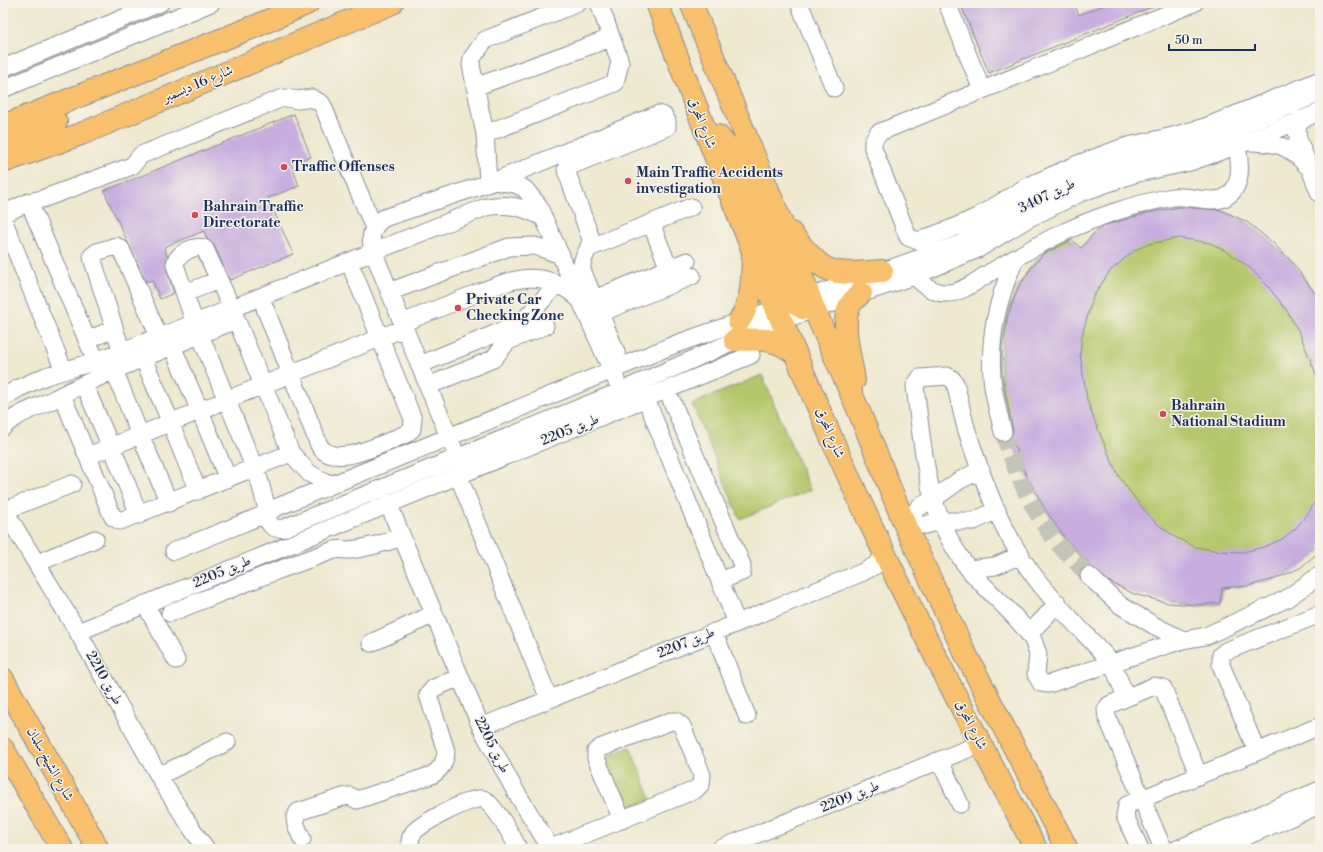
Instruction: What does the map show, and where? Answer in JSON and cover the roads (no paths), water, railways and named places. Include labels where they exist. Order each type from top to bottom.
[{"type":"main road","points":[[3,126],[256,26],[308,3]]},
{"type":"main road","points":[[293,45],[312,27],[362,3]]},
{"type":"main road","name":"شارع 16 ديسمبر","points":[[3,162],[81,134],[392,3]]},
{"type":"main road","name":"شارع المحرق","points":[[657,3],[696,109],[753,250],[795,307],[858,409],[905,525],[962,647],[1067,849]]},
{"type":"main road","name":"شارع المحرق","points":[[691,3],[780,219],[795,307],[796,354],[839,454],[908,602],[980,744],[1036,849]]},
{"type":"main road","points":[[3,143],[74,115],[163,73],[256,26]]},
{"type":"main road","points":[[3,116],[64,103]]},
{"type":"main road","points":[[696,109],[729,150],[795,307]]},
{"type":"main road","points":[[780,219],[813,260],[821,266],[839,273],[882,271]]},
{"type":"main road","points":[[753,250],[752,286],[749,304],[737,331],[782,344],[796,354]]},
{"type":"main road","points":[[858,409],[846,329],[849,306],[861,293]]},
{"type":"main road","points":[[839,454],[855,464],[878,509],[886,518],[905,525],[898,533],[886,553]]},
{"type":"main road","name":"شارع الشيخ سلمان","points":[[3,678],[98,849]]},
{"type":"main road","points":[[3,749],[62,849]]},
{"type":"street","points":[[3,68],[142,6],[160,3]]},
{"type":"street","points":[[3,89],[211,3]]},
{"type":"street","points":[[491,182],[485,134],[471,66],[472,58],[485,40],[578,3]]},
{"type":"street","points":[[485,134],[615,83],[620,62],[599,3]]},
{"type":"street","points":[[799,3],[834,88]]},
{"type":"street","points":[[947,3],[982,90]]},
{"type":"street","points":[[1194,3],[882,130],[874,137],[873,148],[905,233],[908,237],[918,241],[977,217],[1032,200],[1109,152],[1205,127],[1320,80]]},
{"type":"street","points":[[475,87],[611,38]]},
{"type":"street","name":"طريق 3407","points":[[795,307],[882,271],[960,244],[1032,200],[1098,172],[1127,162],[1206,141],[1320,93]]},
{"type":"street","points":[[3,214],[29,202],[42,199],[132,166],[141,155],[280,99],[286,98],[298,100],[312,98],[322,104],[374,228]]},
{"type":"street","name":"طريق 3407","points":[[795,307],[861,293],[914,276],[978,249],[1032,200],[1080,193],[1134,174],[1190,162],[1242,144],[1320,112]]},
{"type":"street","points":[[458,458],[375,256],[371,236],[374,228],[384,218],[491,182],[658,114],[664,116],[667,121],[667,127],[568,167],[567,173],[590,234],[589,248],[583,258],[582,266],[611,370],[621,391]]},
{"type":"street","points":[[1299,120],[1297,134],[1320,194]]},
{"type":"street","points":[[914,276],[932,291],[953,293],[1060,234],[1111,214],[1172,197],[1212,200],[1224,198],[1229,195],[1239,178],[1242,144],[1282,145],[1295,153],[1309,168]]},
{"type":"street","points":[[491,182],[515,184],[525,189],[538,205],[561,255],[592,304],[616,352],[616,361],[611,370]]},
{"type":"street","points":[[29,202],[96,361]]},
{"type":"street","points":[[235,314],[375,256],[486,207],[506,205],[516,206],[536,213],[544,218]]},
{"type":"street","points":[[589,248],[691,207]]},
{"type":"street","points":[[3,219],[64,370]]},
{"type":"street","points":[[651,223],[672,275]]},
{"type":"street","points":[[169,502],[143,440],[92,259],[95,253],[116,246],[120,247],[202,416],[228,479]]},
{"type":"street","points":[[389,292],[508,247],[535,246],[561,255]]},
{"type":"street","points":[[333,484],[325,482],[308,473],[291,453],[235,314],[205,249],[198,247],[179,255],[175,262],[196,324],[263,490],[268,520],[271,526],[277,529],[284,528],[458,458],[684,365],[737,331],[795,307]]},
{"type":"street","points":[[3,398],[29,383],[64,370],[119,356],[166,341],[196,324],[265,308],[307,284],[353,271],[375,256]]},
{"type":"street","points":[[1003,432],[992,378],[994,318],[1002,289],[1015,259]]},
{"type":"street","points":[[88,456],[113,452],[202,416],[226,400],[380,338],[403,326],[510,280],[529,278],[557,284],[592,304],[618,297],[690,268]]},
{"type":"street","points":[[265,308],[319,445],[328,454],[338,456],[350,455],[406,434],[412,429],[413,419],[353,271]]},
{"type":"street","points":[[185,293],[220,280]]},
{"type":"street","points":[[419,365],[514,326],[527,317],[557,284]]},
{"type":"street","points":[[428,386],[492,359],[508,341],[545,326]]},
{"type":"street","points":[[174,550],[268,513],[275,508],[676,344],[737,331]]},
{"type":"street","points":[[87,340],[119,356],[145,362]]},
{"type":"street","points":[[145,362],[166,341]]},
{"type":"street","points":[[676,344],[676,355],[684,365]]},
{"type":"street","points":[[3,427],[23,412],[85,387],[119,356]]},
{"type":"street","name":"طريق 2205","points":[[78,632],[388,503],[751,356]]},
{"type":"street","points":[[145,362],[198,491]]},
{"type":"street","points":[[1127,696],[1112,663],[1038,580],[1021,556],[997,510],[981,470],[966,426],[954,381],[946,376],[920,378],[915,386],[922,441],[932,500],[940,521],[952,546],[969,569],[1030,634],[1038,654],[1036,677],[1045,684],[1112,663],[1183,640],[1206,636],[1261,612],[1297,592],[1320,575]]},
{"type":"street","points":[[29,383],[31,398],[37,406]]},
{"type":"street","points":[[85,387],[139,515]]},
{"type":"street","points":[[667,390],[742,565],[742,572],[720,581]]},
{"type":"street","points":[[62,395],[113,517],[116,519],[124,520],[139,515],[291,453]]},
{"type":"street","points":[[646,399],[737,623]]},
{"type":"street","points":[[905,525],[919,507],[932,500],[960,480],[981,470]]},
{"type":"street","points":[[458,475],[549,699]]},
{"type":"street","points":[[4,505],[72,484]]},
{"type":"street","name":"طريق 2205","points":[[388,503],[481,727],[524,805],[551,849]]},
{"type":"street","name":"طريق 2210","points":[[4,505],[159,776],[188,824],[206,848]]},
{"type":"street","points":[[905,525],[925,525],[940,521],[974,521],[997,510]]},
{"type":"street","points":[[170,613],[334,550],[348,550],[387,542],[402,537]]},
{"type":"street","points":[[37,563],[95,540]]},
{"type":"street","name":"طريق 2207","points":[[481,727],[863,572],[876,565],[886,553]]},
{"type":"street","points":[[969,569],[995,566],[1021,556]]},
{"type":"street","points":[[1089,576],[1120,605],[1155,626],[1183,640]]},
{"type":"street","points":[[1030,634],[1058,603]]},
{"type":"street","points":[[145,604],[176,660]]},
{"type":"street","points":[[371,643],[434,614]]},
{"type":"street","points":[[1257,752],[1220,662],[1224,653],[1320,614]]},
{"type":"street","points":[[714,632],[747,716]]},
{"type":"street","points":[[302,839],[296,825],[295,818],[298,812],[343,797],[350,796],[358,800],[432,775],[438,771],[446,759],[446,751],[428,695],[434,688],[460,677]]},
{"type":"street","points":[[1165,849],[1161,844],[1106,714],[1109,705],[1127,696],[1154,686],[1163,688],[1199,776]]},
{"type":"street","points":[[551,849],[622,820],[695,790],[701,784],[702,775],[682,726],[678,722],[671,721],[600,748],[596,751],[596,758],[622,820]]},
{"type":"street","points":[[1140,849],[1125,816],[1127,805],[1320,726]]},
{"type":"street","points":[[159,776],[227,742]]},
{"type":"street","name":"طريق 2209","points":[[720,849],[980,744]]},
{"type":"street","points":[[940,761],[960,804]]},
{"type":"street","points":[[1184,846],[1320,790]]},
{"type":"street","points":[[412,849],[410,838],[415,831],[463,803],[483,798],[489,801],[518,849]]},
{"type":"street","points":[[501,821],[524,805]]},
{"type":"street","points":[[1216,849],[1310,811],[1320,805]]},
{"type":"tunnel","points":[[1003,432],[1018,474],[1038,515],[1059,545],[1089,576]]},
{"type":"place","name":"Traffic Offenses","points":[[284,167]]},
{"type":"place","name":"Main Traffic Accidents investigation","points":[[628,181]]},
{"type":"place","name":"Bahrain Traffic Directorate","points":[[195,215]]},
{"type":"place","name":"Private Car Checking Zone","points":[[458,308]]},
{"type":"place","name":"Bahrain National Stadium","points":[[1163,414]]}]
